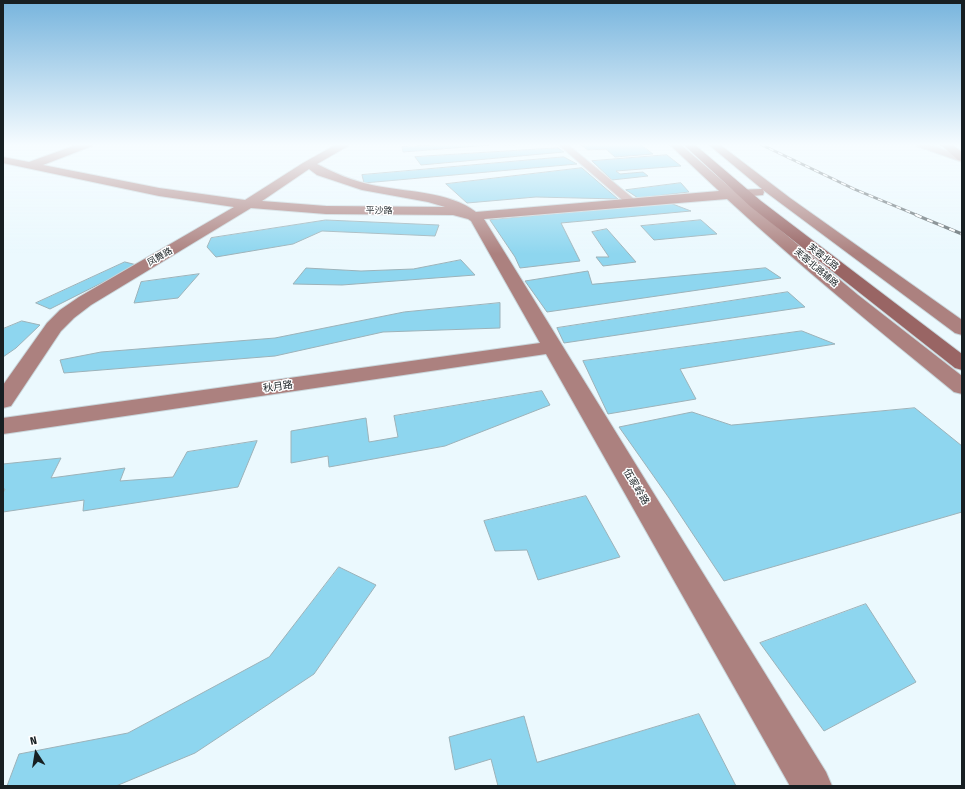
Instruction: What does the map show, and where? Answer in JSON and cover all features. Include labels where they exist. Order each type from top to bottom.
[{"type":"main road","name":"芙蓉北路","points":[[729,181],[808,245],[962,364]]},
{"type":"main road","name":"芙蓉北路","points":[[732,181],[742,192],[962,348]]},
{"type":"street","name":"平沙路","points":[[111,181],[159,192],[208,200],[316,204],[359,209],[462,210]]},
{"type":"street","name":"平沙路","points":[[139,181],[224,194],[258,202],[326,210],[453,211],[629,201],[742,192]]},
{"type":"street","name":"凤舞路","points":[[3,400],[54,328],[67,314],[108,286],[223,220],[258,202],[288,181]]},
{"type":"street","name":"凤舞路","points":[[283,184],[289,181]]},
{"type":"street","points":[[349,181],[372,188],[418,196],[462,210]]},
{"type":"street","points":[[605,181],[629,201]]},
{"type":"street","name":"芙蓉北路辅路","points":[[726,181],[742,192],[791,247],[962,387]]},
{"type":"street","points":[[760,181],[785,201],[962,329]]},
{"type":"street","points":[[224,194],[254,192],[283,184],[285,192],[289,196],[316,204]]},
{"type":"street","points":[[208,200],[218,203],[226,210],[226,216],[223,220]]},
{"type":"street","name":"伍家岭路","points":[[462,210],[551,344],[812,786]]},
{"type":"street","points":[[791,247],[808,245]]},
{"type":"street","name":"秋月路","points":[[3,417],[551,344]]},
{"type":"street","name":"秋月路","points":[[3,426],[551,344]]},
{"type":"street","points":[[941,371],[962,368]]},
{"type":"building","points":[[363,181],[388,181],[364,183]]},
{"type":"building","points":[[473,181],[597,181],[618,199],[536,197],[467,203],[446,184]]},
{"type":"building","points":[[681,183],[689,192],[638,198],[626,190]]},
{"type":"building","points":[[670,203],[691,211],[561,223],[580,261],[520,268],[515,257],[490,220]]},
{"type":"building","points":[[326,220],[439,225],[435,236],[322,231],[293,244],[216,257],[207,247],[211,238]]},
{"type":"building","points":[[701,220],[717,234],[654,240],[641,226]]},
{"type":"building","points":[[607,229],[636,262],[603,266],[596,257],[609,257],[592,232]]},
{"type":"building","points":[[461,260],[475,275],[342,285],[293,284],[306,268],[361,271],[413,269]]},
{"type":"building","points":[[125,262],[137,265],[50,309],[36,303]]},
{"type":"building","points":[[766,268],[781,278],[547,312],[525,281],[588,271],[592,284]]},
{"type":"building","points":[[199,274],[178,298],[134,303],[141,282]]},
{"type":"building","points":[[788,292],[805,307],[564,343],[557,328]]},
{"type":"building","points":[[500,303],[500,328],[383,332],[275,356],[64,373],[60,360],[101,352],[275,338],[404,312]]},
{"type":"building","points":[[22,321],[40,325],[16,348],[3,357],[3,329]]},
{"type":"building","points":[[802,331],[835,344],[680,369],[696,399],[608,414],[583,361]]},
{"type":"building","points":[[542,391],[550,405],[445,446],[329,467],[328,456],[291,463],[291,431],[366,418],[369,442],[398,437],[394,416]]},
{"type":"building","points":[[915,408],[962,446],[962,512],[724,581],[669,498],[619,427],[692,412],[731,425]]},
{"type":"building","points":[[257,441],[238,487],[83,511],[84,500],[3,512],[3,493],[5,489],[3,489],[3,464],[61,458],[51,478],[125,468],[120,481],[173,477],[187,452]]},
{"type":"building","points":[[586,496],[620,557],[538,580],[527,550],[495,551],[484,521]]},
{"type":"building","points":[[339,567],[376,585],[314,674],[195,753],[116,786],[7,786],[19,754],[128,733],[269,657]]},
{"type":"building","points":[[866,604],[916,682],[824,731],[760,643]]},
{"type":"building","points":[[699,714],[736,786],[498,786],[491,759],[455,770],[449,737],[524,716],[537,762]]},
{"type":"railway","points":[[837,181],[919,216]]},
{"type":"railway","points":[[916,215],[962,234]]}]
